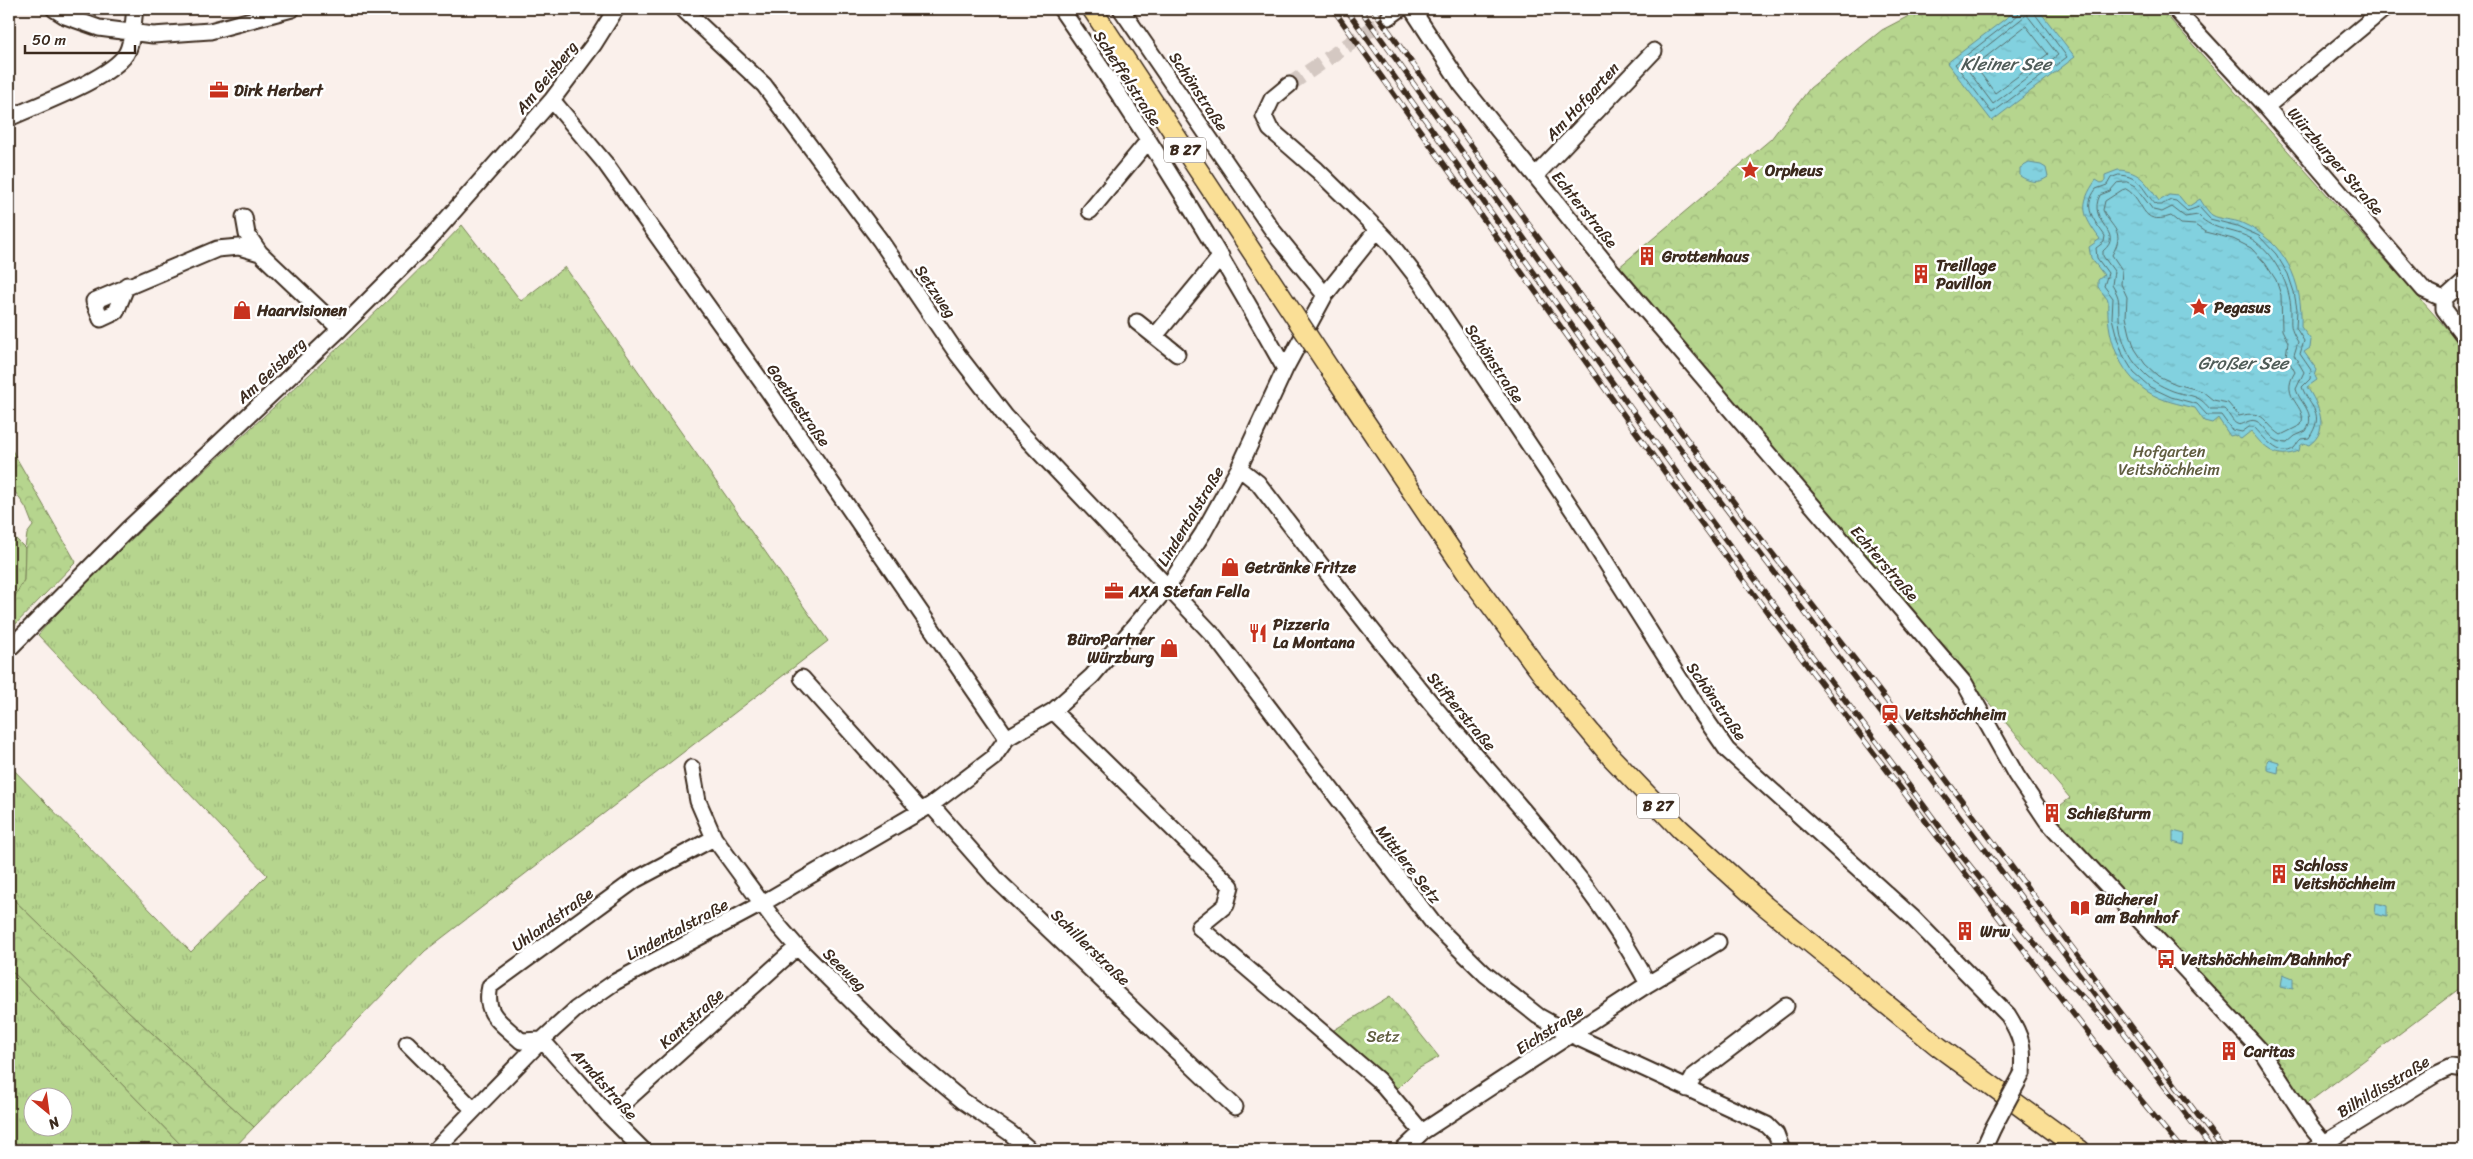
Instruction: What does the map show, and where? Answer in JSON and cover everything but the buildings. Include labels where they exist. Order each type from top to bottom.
[{"type":"main road","name":"B 27","points":[[1092,9],[1466,572],[1542,674],[1612,758],[1680,829],[1765,906],[1939,1047],[2080,1150]]},
{"type":"street","points":[[54,9],[65,16],[100,28],[153,35],[210,31],[292,9]]},
{"type":"street","points":[[9,118],[102,75],[126,54],[135,9]]},
{"type":"street","name":"Am Geisberg","points":[[9,649],[127,530],[340,329],[452,216],[552,100],[594,44],[616,9]]},
{"type":"street","name":"Setzweg","points":[[683,9],[764,84],[875,233],[958,355],[1006,417],[1167,588]]},
{"type":"street","name":"Scheffelstraße","points":[[1061,9],[1221,256],[1285,369]]},
{"type":"street","name":"Schönstraße","points":[[1121,9],[1273,231],[1325,295]]},
{"type":"street","name":"Echterstraße","points":[[1412,9],[1462,84],[1535,176],[1614,272],[1965,684],[2016,775],[2047,821],[2262,1052],[2322,1148]]},
{"type":"street","name":"Würzburger Straße","points":[[2175,9],[2266,107],[2424,290],[2444,299]]},
{"type":"street","points":[[2266,107],[2384,9]]},
{"type":"street","name":"Am Hofgarten","points":[[1535,176],[1654,51]]},
{"type":"street","name":"Schönstraße","points":[[1289,85],[1272,99],[1264,116],[1270,129],[1317,170],[1377,230],[1422,284],[1576,515],[1700,711],[1727,750],[1912,917],[2008,1014],[2019,1032],[2024,1050],[2022,1074],[1983,1150]]},
{"type":"street","name":"Goethestraße","points":[[552,100],[605,163],[769,392],[1007,738]]},
{"type":"street","name":"Scheffelstraße","points":[[1090,211],[1148,141]]},
{"type":"street","points":[[244,217],[247,234],[260,253],[340,329]]},
{"type":"street","points":[[1325,295],[1377,230]]},
{"type":"street","points":[[127,285],[217,249],[239,247],[260,253]]},
{"type":"street","points":[[1155,336],[1221,256]]},
{"type":"street","points":[[2464,281],[2444,299],[2444,309],[2464,336]]},
{"type":"street","name":"Lindentalstraße","points":[[435,1150],[542,1040],[576,1009],[615,982],[763,903],[926,808],[993,758],[1007,738],[1052,711],[1092,676],[1167,588],[1203,533],[1239,468],[1285,369],[1325,295]]},
{"type":"street","points":[[1137,322],[1177,354]]},
{"type":"street","name":"Stifterstraße","points":[[1239,468],[1258,483],[1360,616],[1584,884],[1632,953],[1648,984]]},
{"type":"street","name":"Mittlere Setz","points":[[1167,588],[1229,653],[1433,923],[1485,974],[1538,1016],[1572,1035],[1767,1125],[1776,1134],[1782,1150]]},
{"type":"street","points":[[802,678],[926,808]]},
{"type":"street","points":[[1052,711],[1231,886],[1226,906],[1199,927],[1378,1080],[1422,1132]]},
{"type":"street","name":"Seeweg","points":[[692,768],[698,802],[714,838],[797,946],[897,1046],[963,1101],[1010,1132],[1030,1150]]},
{"type":"street","name":"Schillerstraße","points":[[926,808],[996,880],[1234,1107]]},
{"type":"street","name":"Uhlandstraße","points":[[542,1040],[521,1041],[491,1013],[487,1000],[490,986],[635,880],[714,838]]},
{"type":"street","name":"Eichstraße","points":[[1403,1150],[1422,1132],[1648,984],[1718,942]]},
{"type":"street","name":"Kantstraße","points":[[609,1116],[797,946]]},
{"type":"street","points":[[1687,1089],[1694,1076],[1786,1006]]},
{"type":"street","name":"Arndtstraße","points":[[542,1040],[609,1116],[643,1150]]},
{"type":"street","points":[[407,1043],[473,1109]]},
{"type":"street","name":"Bilhildisstraße","points":[[2322,1148],[2438,1072],[2451,1067],[2464,1070]]},
{"type":"green space","name":"Hofgarten Veitshöchheim","points":[[1922,9],[2161,9],[2464,348],[2464,985],[2305,1105],[2269,1047],[2055,818],[2057,815],[2056,809],[2070,798],[1618,268],[1771,139],[1810,88],[1882,30]]},
{"type":"green space","points":[[462,225],[521,301],[565,267],[828,641],[425,951],[254,1127],[128,1011],[9,895],[9,765],[191,952],[267,875],[38,635],[110,560],[350,337]]},
{"type":"green space","points":[[9,445],[76,562],[9,631],[9,607],[24,580],[27,534],[33,526],[26,508],[9,483]]},
{"type":"green space","points":[[9,532],[25,548],[24,580],[9,607]]},
{"type":"green space","points":[[9,895],[128,1011],[254,1127],[232,1150],[186,1150],[9,968]]},
{"type":"green space","points":[[9,968],[186,1150],[9,1150]]},
{"type":"green space","name":"Setz","points":[[1390,996],[1439,1057],[1416,1070],[1397,1089],[1329,1033]]},
{"type":"water","name":"Kleiner See","points":[[2018,9],[2038,9],[2075,57],[1992,121],[1947,63]]},
{"type":"water","points":[[2029,163],[2046,168],[2048,177],[2041,181],[2034,181],[2020,176],[2020,168]]},
{"type":"water","name":"Großer See","points":[[2118,170],[2138,176],[2147,184],[2159,201],[2169,195],[2179,196],[2188,207],[2200,199],[2212,215],[2242,223],[2257,231],[2280,252],[2295,278],[2301,310],[2301,327],[2311,340],[2310,348],[2304,352],[2317,370],[2315,376],[2317,380],[2307,387],[2318,409],[2321,425],[2316,439],[2309,445],[2304,443],[2300,446],[2299,451],[2284,454],[2266,448],[2251,431],[2241,439],[2234,435],[2230,436],[2218,418],[2212,423],[2204,421],[2195,408],[2153,395],[2137,384],[2128,374],[2121,363],[2112,338],[2109,325],[2108,300],[2098,287],[2098,280],[2104,275],[2091,258],[2089,247],[2100,239],[2090,224],[2085,210],[2087,197],[2096,180],[2101,183],[2105,181],[2105,175]]},
{"type":"water","points":[[2269,759],[2279,762],[2278,773],[2267,770],[2267,761]]},
{"type":"water","points":[[2173,831],[2185,834],[2184,845],[2173,842]]},
{"type":"water","points":[[2376,903],[2387,906],[2387,917],[2375,914]]},
{"type":"water","points":[[2283,974],[2293,978],[2293,989],[2281,986]]},
{"type":"tunnel","points":[[1289,85],[1389,17]]},
{"type":"railway","points":[[1333,9],[1699,520],[1785,636],[2118,1072],[2182,1150]]},
{"type":"railway","points":[[1346,9],[1707,515],[1954,846],[1999,902],[2071,985],[2111,1027]]},
{"type":"railway","points":[[1360,9],[1576,311],[2213,1150]]},
{"type":"railway","points":[[1373,9],[1586,304],[1765,544],[1894,710],[2224,1150]]},
{"type":"place","name":"Dirk Herbert","points":[[219,90]]},
{"type":"place","name":"Orpheus","points":[[1750,170]]},
{"type":"place","name":"Grottenhaus","points":[[1647,256]]},
{"type":"place","name":"Treillage Pavillon","points":[[1921,274]]},
{"type":"place","name":"Pegasus","points":[[2199,307]]},
{"type":"place","name":"Haarvisionen","points":[[242,310]]},
{"type":"place","name":"Getränke Fritze","points":[[1230,567]]},
{"type":"place","name":"AXA Stefan Fella","points":[[1114,591]]},
{"type":"place","name":"Pizzeria La Montana","points":[[1258,633]]},
{"type":"place","name":"BüroPartner Würzburg","points":[[1169,648]]},
{"type":"place","name":"Veitshöchheim","points":[[1890,714]]},
{"type":"place","name":"Schießturm","points":[[2052,813]]},
{"type":"place","name":"Schloss Veitshöchheim","points":[[2279,874]]},
{"type":"place","name":"Bücherei am Bahnhof","points":[[2080,908]]},
{"type":"place","name":"Wrw","points":[[1965,931]]},
{"type":"place","name":"Veitshöchheim/Bahnhof","points":[[2166,959]]},
{"type":"place","name":"Caritas","points":[[2229,1051]]}]
